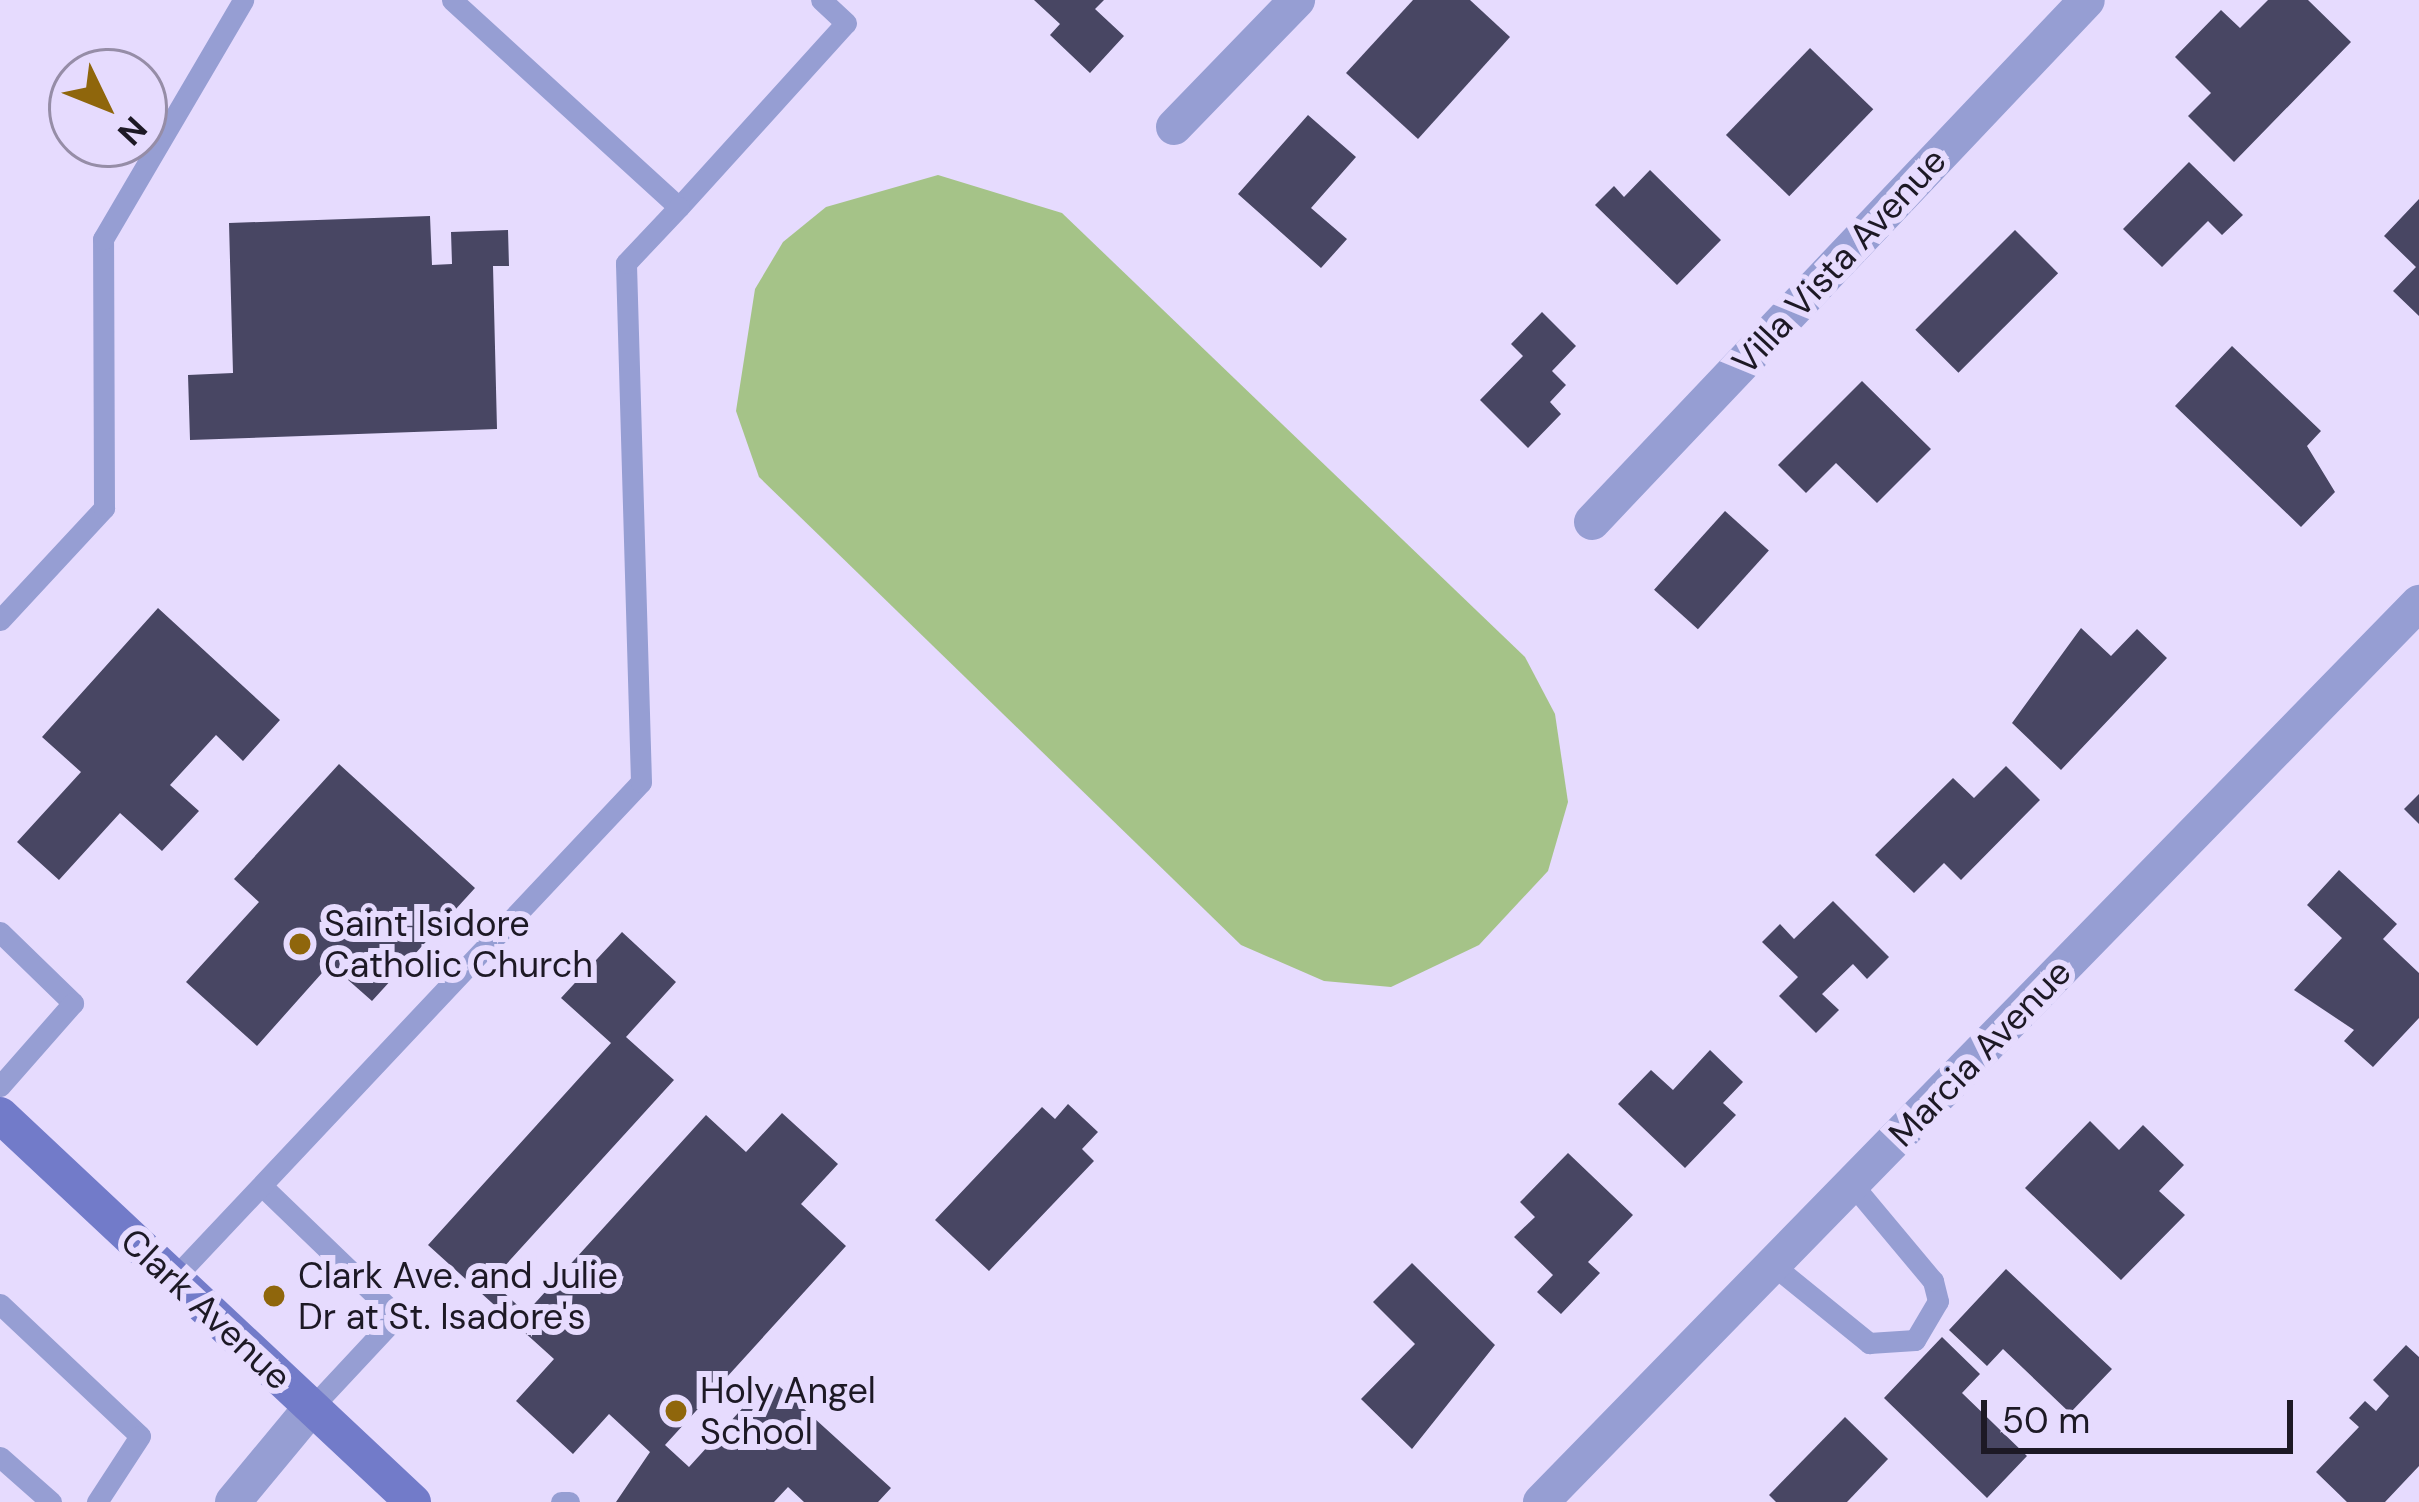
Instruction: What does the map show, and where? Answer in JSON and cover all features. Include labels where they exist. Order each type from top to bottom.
[{"type":"street","points":[[1174,127],[1297,0]]},
{"type":"street","name":"Villa Vista Avenue","points":[[1592,522],[2086,0]]},
{"type":"street","name":"Marcia Avenue","points":[[1541,1502],[2419,603]]},
{"type":"street","name":"Clark Avenue","points":[[0,1115],[413,1502]]},
{"type":"street","points":[[233,1502],[312,1407]]},
{"type":"lane","points":[[0,620],[104,508],[103,239],[243,0]]},
{"type":"lane","points":[[452,0],[679,208]]},
{"type":"lane","points":[[174,1278],[640,782],[626,263],[846,23],[821,0]]},
{"type":"lane","points":[[0,932],[73,1004],[0,1086]]},
{"type":"lane","points":[[1773,1265],[1870,1343],[1915,1340],[1938,1301],[1934,1281],[1852,1184]]},
{"type":"lane","points":[[263,1186],[398,1316],[312,1407]]},
{"type":"lane","points":[[0,1304],[140,1436],[97,1502]]},
{"type":"lane","points":[[0,1457],[51,1502]]},
{"type":"green space","points":[[938,175],[1062,213],[1525,657],[1555,714],[1568,802],[1548,871],[1479,945],[1391,987],[1324,981],[1241,945],[759,477],[736,411],[755,289],[783,242],[826,207]]},
{"type":"building","points":[[1034,0],[1104,0],[1095,9],[1124,36],[1090,73],[1050,35],[1060,24]]},
{"type":"building","points":[[1413,0],[1470,0],[1510,37],[1418,139],[1346,73]]},
{"type":"building","points":[[2268,0],[2308,0],[2351,42],[2234,162],[2188,116],[2211,93],[2175,57],[2221,10],[2240,28]]},
{"type":"building","points":[[1810,48],[1873,109],[1789,196],[1726,135]]},
{"type":"building","points":[[1308,115],[1356,157],[1311,208],[1347,239],[1321,268],[1238,194]]},
{"type":"building","points":[[2189,162],[2243,215],[2222,235],[2208,221],[2162,267],[2123,229]]},
{"type":"building","points":[[1650,170],[1721,240],[1677,285],[1595,205],[1614,186],[1624,197]]},
{"type":"building","points":[[2419,199],[2419,316],[2393,291],[2416,267],[2384,236]]},
{"type":"building","points":[[430,216],[432,265],[452,264],[451,232],[508,230],[509,266],[493,266],[497,429],[190,440],[188,375],[233,373],[229,223]]},
{"type":"building","points":[[2015,230],[2058,273],[1958,373],[1915,330]]},
{"type":"building","points":[[1542,312],[1576,346],[1552,371],[1566,385],[1550,402],[1561,414],[1528,448],[1480,400],[1523,356],[1511,344]]},
{"type":"building","points":[[2232,346],[2321,431],[2307,446],[2335,492],[2301,527],[2175,406]]},
{"type":"building","points":[[1862,381],[1931,449],[1877,503],[1836,463],[1806,493],[1778,465]]},
{"type":"building","points":[[1725,511],[1769,550],[1698,629],[1654,590]]},
{"type":"building","points":[[158,608],[280,720],[243,761],[216,735],[170,785],[199,811],[162,851],[120,813],[59,880],[17,842],[81,772],[42,737]]},
{"type":"building","points":[[2081,628],[2111,656],[2137,629],[2167,658],[2061,770],[2012,723]]},
{"type":"building","points":[[339,764],[475,888],[372,1001],[330,964],[257,1046],[186,982],[259,902],[234,879]]},
{"type":"building","points":[[2006,766],[2040,800],[1961,880],[1944,863],[1914,893],[1875,855],[1953,778],[1974,798]]},
{"type":"building","points":[[2419,794],[2419,824],[2404,809]]},
{"type":"building","points":[[2339,870],[2397,924],[2383,939],[2419,973],[2419,1018],[2373,1067],[2344,1041],[2354,1030],[2294,990],[2342,938],[2307,905]]},
{"type":"building","points":[[1833,901],[1889,957],[1867,979],[1853,964],[1822,994],[1839,1010],[1816,1033],[1779,996],[1798,977],[1762,942],[1780,924],[1794,939]]},
{"type":"building","points":[[622,932],[676,982],[626,1037],[674,1080],[491,1281],[526,1313],[706,1115],[746,1152],[782,1113],[838,1164],[801,1204],[846,1246],[665,1445],[689,1467],[770,1378],[891,1488],[878,1502],[804,1502],[788,1487],[774,1502],[616,1502],[650,1452],[609,1414],[573,1454],[516,1401],[554,1359],[428,1245],[611,1043],[561,998]]},
{"type":"building","points":[[1710,1050],[1743,1082],[1723,1103],[1736,1115],[1685,1168],[1618,1104],[1651,1070],[1673,1090]]},
{"type":"building","points":[[1068,1104],[1098,1132],[1082,1149],[1094,1161],[989,1271],[935,1220],[1042,1107],[1055,1119]]},
{"type":"building","points":[[2090,1121],[2119,1150],[2143,1125],[2184,1165],[2159,1191],[2185,1215],[2121,1280],[2025,1188]]},
{"type":"building","points":[[1568,1153],[1633,1215],[1588,1262],[1600,1273],[1561,1314],[1537,1292],[1553,1275],[1514,1237],[1535,1217],[1520,1202]]},
{"type":"building","points":[[1412,1263],[1495,1345],[1412,1449],[1361,1399],[1415,1344],[1373,1302]]},
{"type":"building","points":[[2006,1269],[2112,1369],[2070,1413],[2003,1349],[1987,1366],[1949,1330]]},
{"type":"building","points":[[1942,1337],[1980,1374],[1962,1393],[2027,1456],[1987,1498],[1884,1398]]},
{"type":"building","points":[[2406,1345],[2419,1357],[2419,1466],[2385,1502],[2347,1502],[2316,1472],[2359,1427],[2349,1418],[2365,1401],[2376,1411],[2389,1396],[2373,1380]]},
{"type":"building","points":[[1845,1417],[1888,1459],[1847,1502],[1776,1502],[1769,1495]]},
{"type":"place","name":"Saint Isidore Catholic Church","points":[[300,944]]},
{"type":"place","name":"Clark Ave. and Julie Dr at St. Isadore's","points":[[274,1296]]},
{"type":"place","name":"Holy Angel School","points":[[676,1411]]}]
